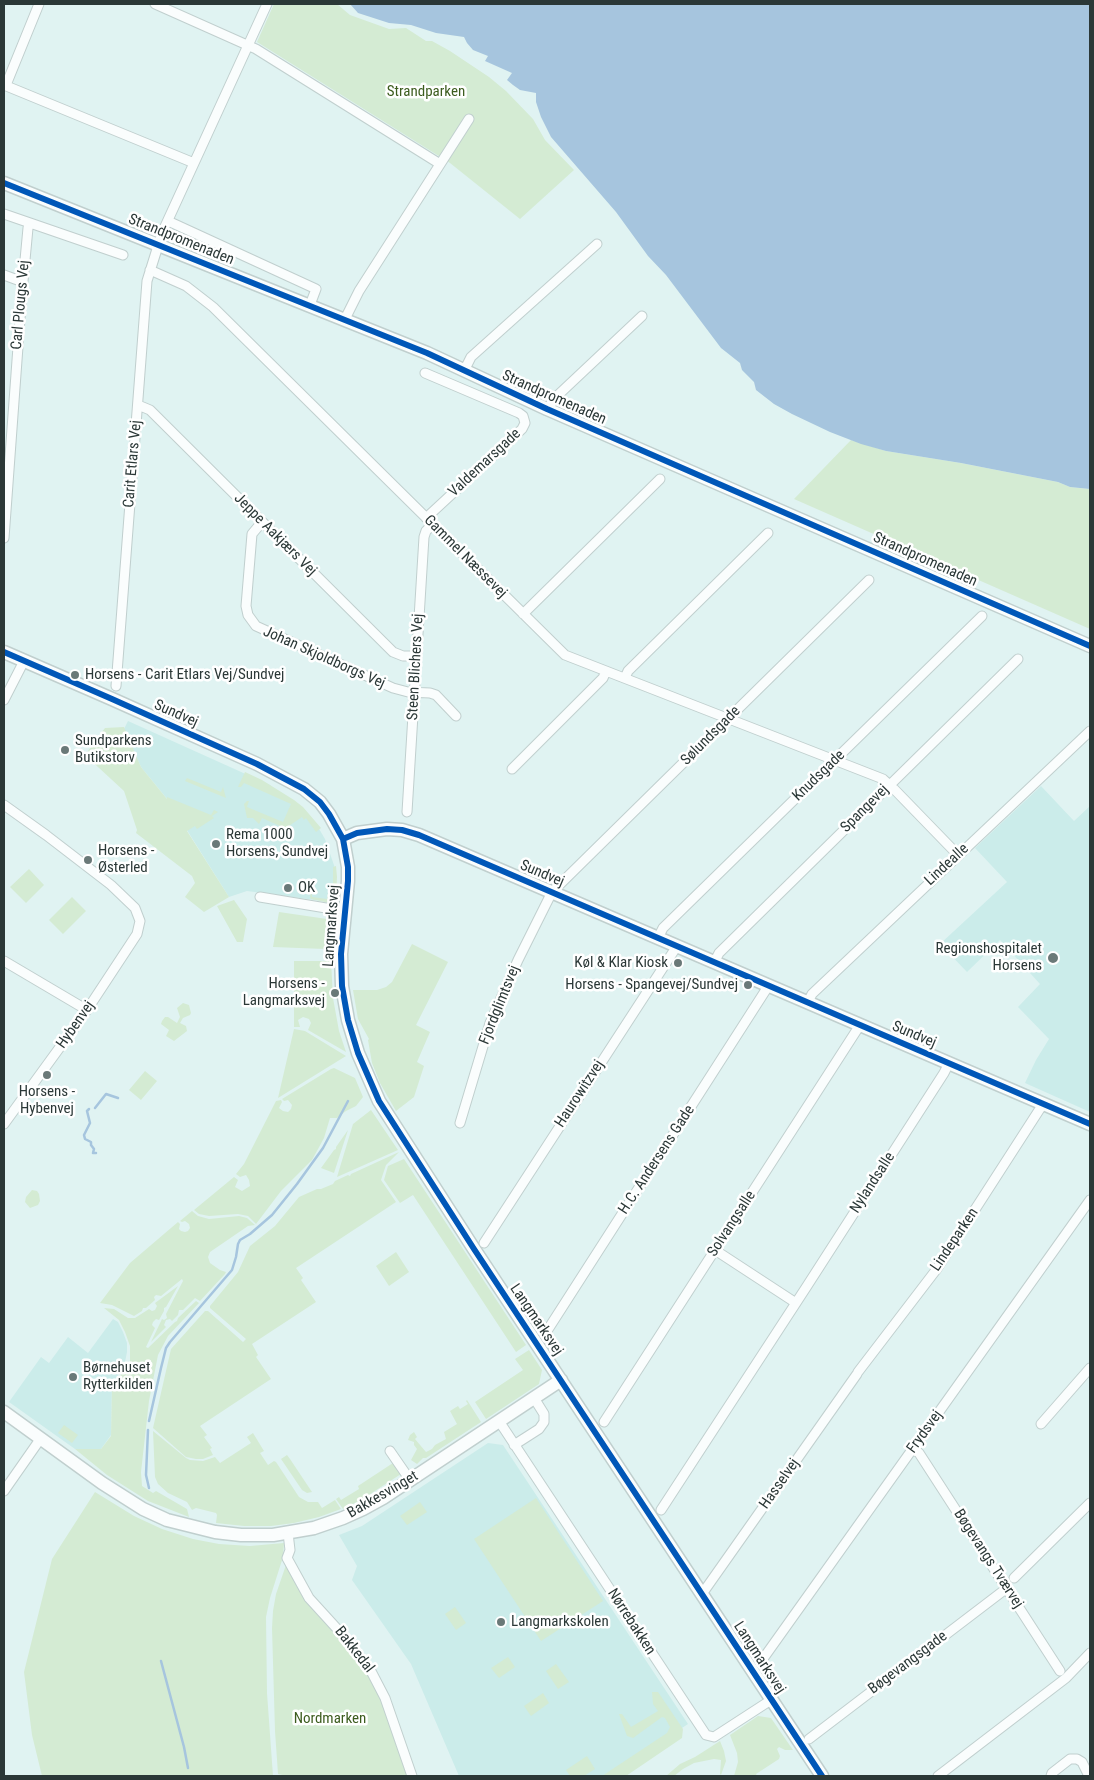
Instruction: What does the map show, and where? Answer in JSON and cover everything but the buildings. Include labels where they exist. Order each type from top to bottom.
[{"type":"street","points":[[39,4],[5,85],[194,163]]},
{"type":"street","points":[[154,4],[248,44],[440,164]]},
{"type":"street","name":"Strandpromenaden","points":[[158,244],[267,4]]},
{"type":"street","points":[[345,319],[359,291],[469,119]]},
{"type":"street","name":"Strandpromenaden","points":[[4,183],[427,353],[547,409],[1090,646]]},
{"type":"street","points":[[4,214],[122,255]]},
{"type":"street","name":"Strandpromenaden","points":[[168,221],[316,289],[310,305]]},
{"type":"street","name":"Carl Plougs Vej","points":[[4,538],[23,282],[30,223]]},
{"type":"street","name":"Carit Etlars Vej","points":[[116,686],[147,281],[158,244]]},
{"type":"street","points":[[464,371],[471,357],[597,244]]},
{"type":"street","name":"Gammel Næssevej","points":[[150,270],[186,286],[205,299],[565,655],[883,779],[890,784]]},
{"type":"street","points":[[4,275],[23,282]]},
{"type":"street","points":[[547,409],[557,396],[642,316]]},
{"type":"street","name":"Valdemarsgade","points":[[425,373],[519,413],[523,416],[525,423],[522,429],[429,521]]},
{"type":"street","name":"Jeppe Aakjærs Vej","points":[[138,405],[150,410],[393,652],[403,656],[416,656]]},
{"type":"street","points":[[523,614],[660,479]]},
{"type":"street","name":"Steen Blichers Vej","points":[[407,812],[424,537],[429,521]]},
{"type":"street","name":"Johan Skjoldborgs Vej","points":[[262,522],[255,530],[252,538],[246,606],[252,622],[261,630],[388,686],[414,692]]},
{"type":"street","points":[[625,678],[628,671],[768,533]]},
{"type":"street","name":"Sølundsgade","points":[[552,892],[869,580]]},
{"type":"street","name":"Knudsgade","points":[[658,938],[663,928],[982,616]]},
{"type":"street","name":"Sundvej","points":[[4,652],[257,764],[304,789],[320,802],[343,840],[358,834],[379,830],[394,829],[410,832],[715,961],[1090,1124]]},
{"type":"street","name":"Spangevej","points":[[715,961],[719,953],[1018,659]]},
{"type":"street","points":[[4,700],[24,662]]},
{"type":"street","points":[[512,769],[603,678],[606,671]]},
{"type":"street","points":[[414,692],[436,695],[456,716]]},
{"type":"street","name":"Lindealle","points":[[808,1002],[812,994],[1090,731]]},
{"type":"street","points":[[890,784],[958,855]]},
{"type":"street","name":"Hybenvej","points":[[4,805],[110,885],[136,908],[140,921],[137,934],[87,1010],[4,1124]]},
{"type":"street","name":"Langmarksvej","points":[[343,840],[347,859],[348,881],[341,954],[342,986],[348,1020],[358,1053],[378,1102],[822,1776]]},
{"type":"street","name":"Fjordglimtsvej","points":[[460,1123],[490,1023],[518,960],[552,892]]},
{"type":"street","name":"Langmarksvej","points":[[260,897],[344,911]]},
{"type":"street","name":"Haurowitzvej","points":[[484,1243],[677,946]]},
{"type":"street","points":[[4,961],[87,1010]]},
{"type":"street","name":"H.C. Andersens Gade","points":[[545,1334],[769,985]]},
{"type":"street","name":"Solvangsalle","points":[[604,1422],[860,1025]]},
{"type":"street","name":"Nylandsalle","points":[[661,1510],[939,1082],[949,1063]]},
{"type":"street","name":"Lindeparken","points":[[858,1373],[936,1270],[1043,1104]]},
{"type":"street","name":"Frydsvej","points":[[760,1663],[1090,1200]]},
{"type":"street","points":[[715,1250],[796,1303]]},
{"type":"street","points":[[1040,1424],[1090,1368]]},
{"type":"street","name":"Hasselvej","points":[[702,1594],[858,1373]]},
{"type":"street","name":"Bakkesvinget","points":[[4,1412],[117,1493],[143,1509],[167,1520],[215,1532],[241,1536],[288,1533],[314,1528],[343,1518],[376,1502],[561,1380]]},
{"type":"street","points":[[514,1445],[539,1429],[544,1422],[544,1414],[534,1398]]},
{"type":"street","name":"Nørrebakken","points":[[499,1421],[706,1735],[714,1737],[771,1700]]},
{"type":"street","points":[[4,1491],[41,1438]]},
{"type":"street","name":"Bøgevangs Tværvej","points":[[913,1449],[919,1454],[1060,1671]]},
{"type":"street","points":[[390,1451],[410,1480]]},
{"type":"street","points":[[1014,1578],[1090,1503]]},
{"type":"street","name":"Bakkedal","points":[[288,1533],[290,1550],[287,1558],[309,1598],[340,1632],[372,1673],[385,1698],[412,1776]]},
{"type":"street","name":"Bøgevangsgade","points":[[809,1739],[1007,1588]]},
{"type":"street","points":[[938,1776],[1066,1678],[1090,1653]]},
{"type":"street","points":[[1051,1776],[1052,1773],[1070,1759],[1077,1758],[1082,1762],[1089,1776]]},
{"type":"shaded area","points":[[350,4],[1090,4],[1090,489],[1070,487],[1058,482],[961,463],[886,451],[830,432],[774,404],[756,390],[754,382],[742,370],[740,363],[721,348],[666,275],[648,256],[616,212],[551,137],[541,117],[536,102],[536,93],[520,90],[513,85],[507,80],[512,73],[485,61],[488,56],[473,50],[464,37],[436,33],[411,25],[389,23],[358,13]]},
{"type":"shaded area","points":[[128,721],[270,785],[318,827],[325,839],[335,868],[335,898],[330,902],[247,891],[229,897],[168,800],[141,767],[124,729]]},
{"type":"shaded area","name":"Regionshospitalet Horsens","points":[[1041,786],[1074,821],[1090,806],[1090,1112],[1025,1083],[1049,1039],[1018,1007],[1040,984],[1000,940],[967,972],[940,944],[1007,882],[975,848]]},
{"type":"shaded area","name":"Børnehuset Rytterkilden","points":[[113,1319],[118,1322],[123,1332],[127,1343],[127,1352],[126,1368],[112,1385],[111,1435],[101,1449],[75,1449],[9,1402],[41,1357],[49,1363],[68,1337],[88,1353]]},
{"type":"shaded area","name":"Langmarkskolen","points":[[488,1443],[503,1445],[688,1724],[610,1776],[459,1776],[411,1664],[352,1580],[357,1566],[339,1535],[362,1526]]},
{"type":"green space","name":"Strandparken","points":[[274,4],[337,4],[350,15],[389,29],[406,28],[426,41],[432,41],[489,77],[506,91],[533,119],[545,140],[574,170],[520,219],[450,163],[257,42]]},
{"type":"green space","points":[[851,440],[886,451],[961,463],[1058,482],[1070,487],[1090,489],[1090,629],[794,499]]},
{"type":"green space","points":[[124,727],[141,767],[167,799],[167,797],[211,815],[214,810],[218,812],[212,816],[214,818],[197,829],[195,826],[187,831],[229,897],[204,912],[185,897],[195,883],[192,876],[136,833],[137,830],[124,791],[85,755],[105,728]]},
{"type":"green space","points":[[245,772],[294,800],[303,807],[321,828],[316,832],[306,818],[304,820],[302,817],[283,830],[280,826],[262,818],[259,824],[253,818],[247,818],[244,804],[247,801],[249,801],[247,807],[283,822],[291,804],[244,783],[241,787],[238,787]]},
{"type":"green space","points":[[187,778],[221,792],[223,787],[226,798],[185,781]]},
{"type":"green space","points":[[336,866],[336,902],[334,904],[311,899],[312,888],[312,897],[327,899],[328,893],[333,893],[333,867]]},
{"type":"green space","points":[[29,869],[44,885],[26,903],[10,887]]},
{"type":"green space","points":[[72,897],[86,911],[63,934],[49,920]]},
{"type":"green space","points":[[234,900],[247,919],[243,942],[237,942],[217,906]]},
{"type":"green space","points":[[279,912],[327,919],[325,949],[273,947]]},
{"type":"green space","points":[[412,944],[448,962],[416,1025],[430,1032],[417,1062],[424,1066],[414,1097],[396,1111],[380,1083],[372,1063],[369,1039],[358,1019],[353,990],[377,990],[386,987],[392,982]]},
{"type":"green space","points":[[294,961],[331,961],[333,998],[339,1031],[346,1052],[308,1030],[311,1023],[309,1019],[303,1017],[298,1020],[300,1027],[294,1027]]},
{"type":"green space","points":[[183,1003],[189,1005],[191,1013],[183,1018],[180,1023],[186,1026],[187,1031],[174,1041],[166,1036],[169,1030],[161,1024],[165,1017],[177,1023],[180,1017],[177,1008]]},
{"type":"green space","points":[[294,1029],[305,1031],[346,1056],[278,1098]]},
{"type":"green space","points":[[334,1068],[355,1078],[363,1097],[356,1106],[337,1118],[330,1118],[324,1138],[312,1160],[281,1191],[256,1224],[248,1216],[238,1214],[209,1216],[199,1214],[194,1210],[234,1177],[238,1180],[235,1187],[242,1191],[250,1186],[246,1175],[240,1177],[236,1174],[244,1164],[276,1101],[281,1100],[279,1108],[288,1112],[292,1105],[288,1100],[284,1101],[282,1099]]},
{"type":"green space","points":[[145,1071],[157,1081],[141,1100],[129,1090]]},
{"type":"green space","points":[[371,1110],[398,1150],[337,1177],[353,1124]]},
{"type":"green space","points":[[348,1130],[334,1173],[321,1168],[336,1149]]},
{"type":"green space","points":[[399,1152],[386,1165],[381,1180],[396,1202],[296,1268],[303,1278],[301,1280],[316,1302],[252,1344],[258,1355],[256,1357],[271,1379],[200,1426],[207,1435],[204,1437],[212,1448],[210,1449],[213,1455],[203,1459],[186,1457],[153,1428],[171,1349],[205,1311],[208,1311],[243,1342],[246,1339],[210,1306],[238,1272],[250,1246],[275,1226],[299,1197],[333,1184],[335,1181],[348,1175],[350,1176]]},
{"type":"green space","points":[[404,1159],[526,1345],[516,1352],[413,1195],[400,1203],[384,1180],[388,1166]]},
{"type":"green space","points":[[32,1190],[37,1191],[40,1201],[38,1205],[30,1208],[25,1202],[26,1197]]},
{"type":"green space","points":[[192,1211],[198,1216],[209,1219],[239,1216],[247,1218],[255,1225],[248,1226],[210,1252],[208,1257],[210,1263],[226,1272],[225,1274],[200,1301],[195,1298],[183,1310],[179,1310],[178,1315],[172,1321],[170,1319],[166,1320],[164,1325],[166,1327],[151,1342],[162,1319],[167,1318],[166,1314],[183,1281],[182,1279],[161,1296],[156,1295],[154,1297],[155,1300],[134,1316],[112,1305],[100,1303],[130,1263],[178,1222],[181,1231],[188,1231],[190,1228],[189,1224],[185,1221],[180,1221]]},
{"type":"green space","points":[[396,1252],[409,1272],[389,1286],[376,1266]]},
{"type":"green space","points":[[178,1286],[159,1320],[156,1319],[153,1322],[152,1325],[155,1328],[146,1347],[148,1348],[196,1301],[199,1303],[168,1336],[158,1355],[149,1401],[141,1472],[142,1486],[153,1493],[156,1491],[187,1509],[189,1517],[148,1501],[107,1475],[75,1449],[101,1449],[111,1436],[112,1385],[130,1364],[130,1346],[125,1332],[119,1320],[104,1308],[114,1309],[128,1318],[135,1318],[149,1309],[155,1310],[157,1306],[155,1303]]},
{"type":"green space","points":[[529,1350],[542,1370],[539,1384],[486,1419],[475,1402],[523,1370],[515,1359]]},
{"type":"green space","points":[[467,1400],[481,1422],[426,1458],[423,1458],[417,1464],[411,1460],[417,1449],[414,1442],[408,1440],[410,1435],[414,1432],[417,1437],[415,1439],[426,1452],[432,1449],[435,1445],[446,1439],[444,1432],[457,1424],[450,1411],[458,1406],[460,1409],[468,1404]]},
{"type":"green space","points":[[64,1425],[78,1435],[72,1443],[58,1433]]},
{"type":"green space","points":[[153,1431],[190,1460],[203,1461],[215,1457],[220,1463],[251,1443],[247,1437],[253,1433],[264,1451],[260,1453],[268,1465],[274,1461],[276,1462],[299,1497],[308,1502],[318,1502],[322,1508],[335,1500],[341,1509],[319,1517],[271,1526],[216,1523],[216,1513],[196,1508],[192,1510],[187,1502],[168,1493],[158,1484],[155,1477]]},
{"type":"green space","points":[[287,1455],[312,1492],[307,1493],[302,1490],[281,1459]]},
{"type":"green space","points":[[393,1463],[401,1474],[361,1500],[343,1509],[336,1499],[339,1497],[341,1500],[359,1489],[358,1486]]},
{"type":"green space","points":[[95,1492],[134,1516],[162,1529],[193,1539],[219,1544],[250,1546],[284,1543],[283,1557],[266,1617],[267,1693],[273,1776],[42,1776],[32,1735],[24,1672],[52,1559]]},
{"type":"green space","points":[[536,1498],[603,1601],[541,1641],[474,1539]]},
{"type":"green space","points":[[420,1502],[427,1512],[407,1525],[400,1516]]},
{"type":"green space","name":"Nordmarken","points":[[286,1565],[368,1672],[380,1694],[410,1776],[287,1776],[278,1774],[272,1628],[276,1594]]},
{"type":"green space","points":[[455,1607],[466,1623],[456,1630],[445,1614]]},
{"type":"green space","points":[[508,1657],[515,1667],[499,1678],[491,1668]]},
{"type":"green space","points":[[556,1664],[569,1682],[558,1689],[546,1671]]},
{"type":"green space","points":[[652,1692],[658,1692],[683,1729],[682,1738],[626,1776],[602,1776],[667,1733],[670,1727],[665,1718],[662,1717],[633,1738],[627,1736],[619,1714],[622,1714],[631,1727],[658,1711],[653,1704]]},
{"type":"green space","points":[[543,1693],[549,1703],[531,1716],[524,1706]]},
{"type":"green space","points":[[758,1716],[771,1718],[793,1750],[785,1750],[779,1747],[777,1749],[780,1756],[779,1759],[756,1774],[757,1776],[734,1776],[738,1762],[737,1753],[730,1735]]},
{"type":"green space","points":[[720,1741],[726,1761],[721,1775],[721,1760],[714,1759],[694,1763],[674,1776],[666,1776],[680,1764]]},
{"type":"green space","points":[[587,1756],[595,1769],[584,1776],[570,1776],[566,1770]]},
{"type":"waterway","points":[[95,1108],[106,1094],[118,1098]]},
{"type":"waterway","points":[[149,1421],[166,1348],[232,1270],[240,1240],[272,1215],[297,1184],[323,1148],[348,1101]]},
{"type":"waterway","points":[[89,1109],[87,1111],[90,1123],[84,1135],[85,1139],[91,1142],[94,1149],[93,1153],[96,1153]]},
{"type":"waterway","points":[[148,1430],[146,1475],[149,1488]]},
{"type":"waterway","points":[[161,1661],[188,1768]]},
{"type":"cycle path","points":[[4,183],[427,353],[547,409],[1090,646]]},
{"type":"cycle path","points":[[4,652],[257,764],[304,789],[320,802],[329,814],[343,839],[348,867],[341,954],[342,986],[348,1020],[358,1053],[379,1101],[474,1249],[822,1776]]},
{"type":"cycle path","points":[[343,839],[357,833],[387,829],[402,830],[419,835],[1090,1124]]},
{"type":"place","name":"Horsens - Carit Etlars Vej/Sundvej","points":[[75,675]]},
{"type":"place","name":"Sundparkens Butikstorv","points":[[65,750]]},
{"type":"place","name":"Rema 1000 Horsens, Sundvej","points":[[216,844]]},
{"type":"place","name":"Horsens - Østerled","points":[[88,860]]},
{"type":"place","name":"OK","points":[[288,888]]},
{"type":"place","name":"Regionshospitalet Horsens","points":[[1053,958]]},
{"type":"place","name":"Køl & Klar Kiosk","points":[[678,963]]},
{"type":"place","name":"Horsens - Spangevej/Sundvej","points":[[748,985]]},
{"type":"place","name":"Horsens - Langmarksvej","points":[[335,993]]},
{"type":"place","name":"Horsens - Hybenvej","points":[[47,1075]]},
{"type":"place","name":"Børnehuset Rytterkilden","points":[[73,1377]]},
{"type":"place","name":"Langmarkskolen","points":[[501,1622]]}]
